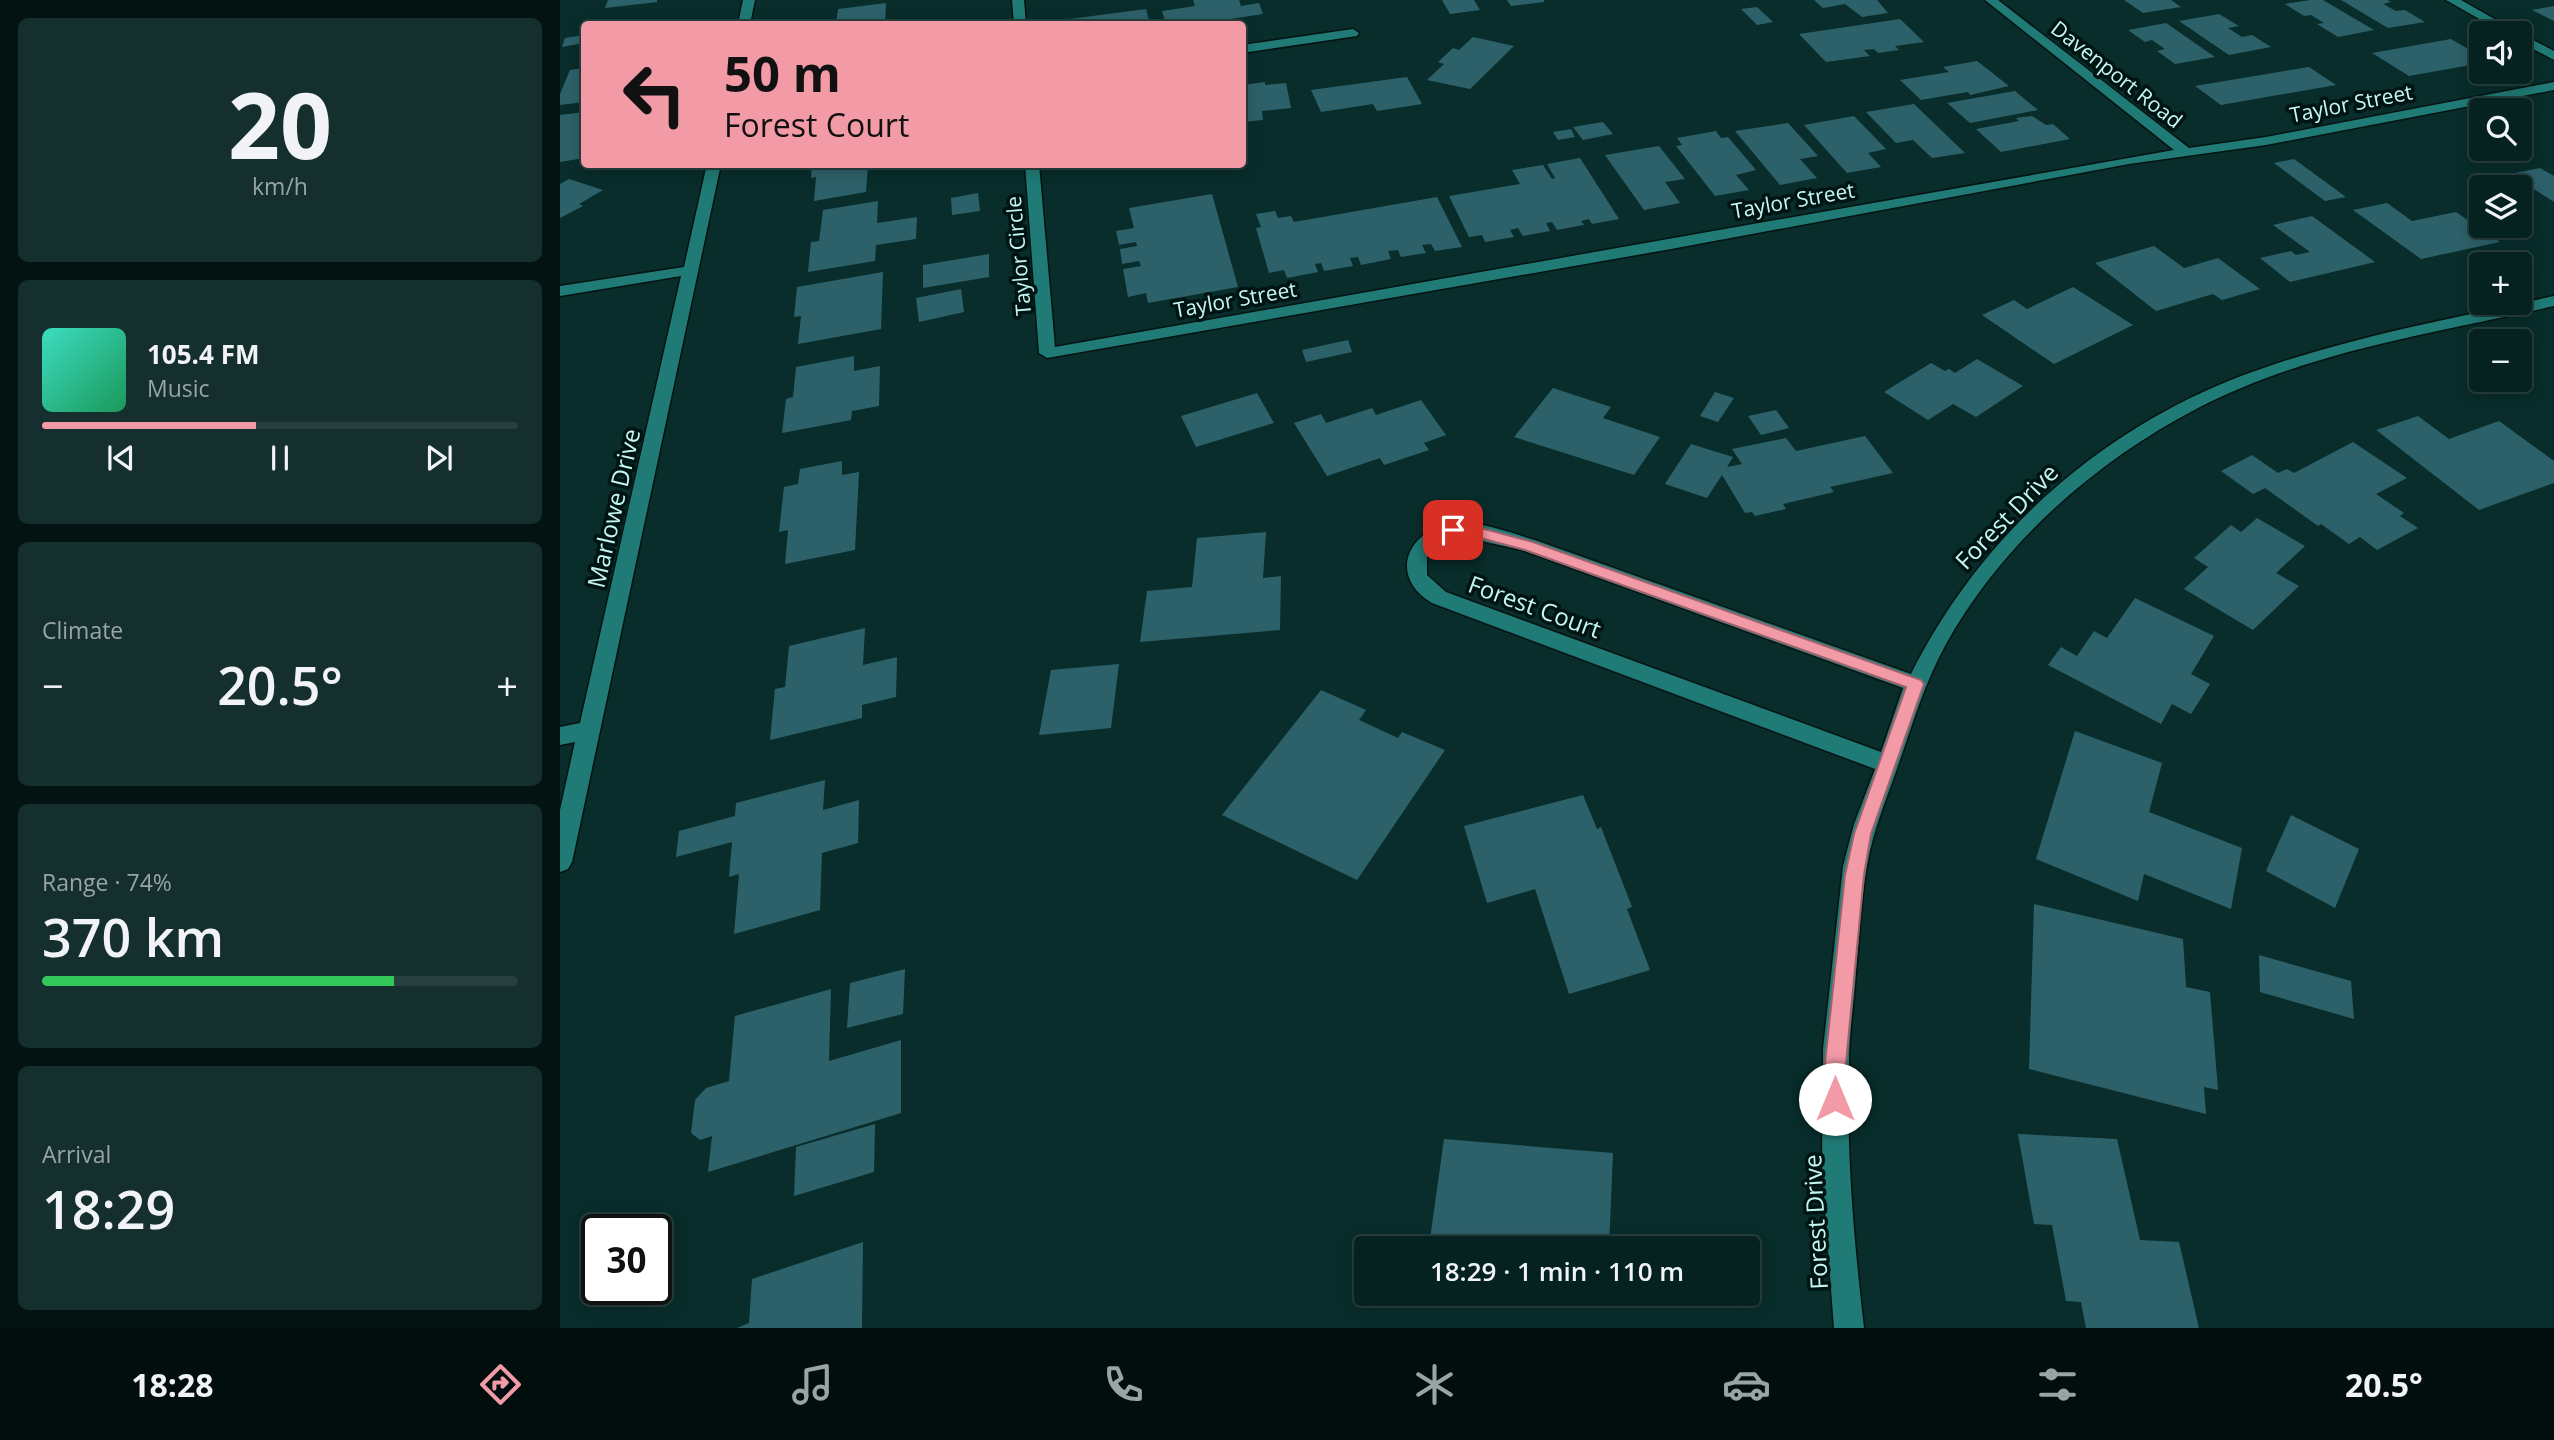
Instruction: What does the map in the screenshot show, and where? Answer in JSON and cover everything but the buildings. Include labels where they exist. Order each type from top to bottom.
[{"type":"street","points":[[745,21],[749,0]]},
{"type":"street","points":[[1018,0],[1020,21]]},
{"type":"street","name":"Davenport Road","points":[[1992,0],[2186,152]]},
{"type":"street","points":[[2452,0],[2491,21]]},
{"type":"street","points":[[1246,48],[1353,33]]},
{"type":"street","points":[[2532,43],[2554,55]]},
{"type":"street","name":"Taylor Street","points":[[1047,345],[1047,353],[1658,247],[2129,160],[2266,141],[2554,86]]},
{"type":"street","name":"Marlowe Drive","points":[[560,862],[713,168]]},
{"type":"street","name":"Taylor Circle","points":[[1032,168],[1047,345]]},
{"type":"street","points":[[560,291],[691,270]]},
{"type":"street","name":"Forest Drive","points":[[1849,1328],[1840,1253],[1835,1073],[1851,895],[1863,834],[1916,684],[1936,644],[1984,570],[2043,507],[2087,470],[2139,434],[2194,403],[2269,372],[2323,354],[2554,300]]},
{"type":"street","name":"Forest Court","points":[[1888,764],[1457,606],[1432,594],[1419,577],[1415,557],[1421,545],[1433,536],[1453,530],[1477,532],[1528,545],[1916,684]]},
{"type":"street","points":[[560,736],[589,730]]},
{"type":"route","points":[[1453,530],[1477,532],[1528,545],[1916,684],[1863,834],[1854,875],[1835,1073],[1835,1099]]}]
